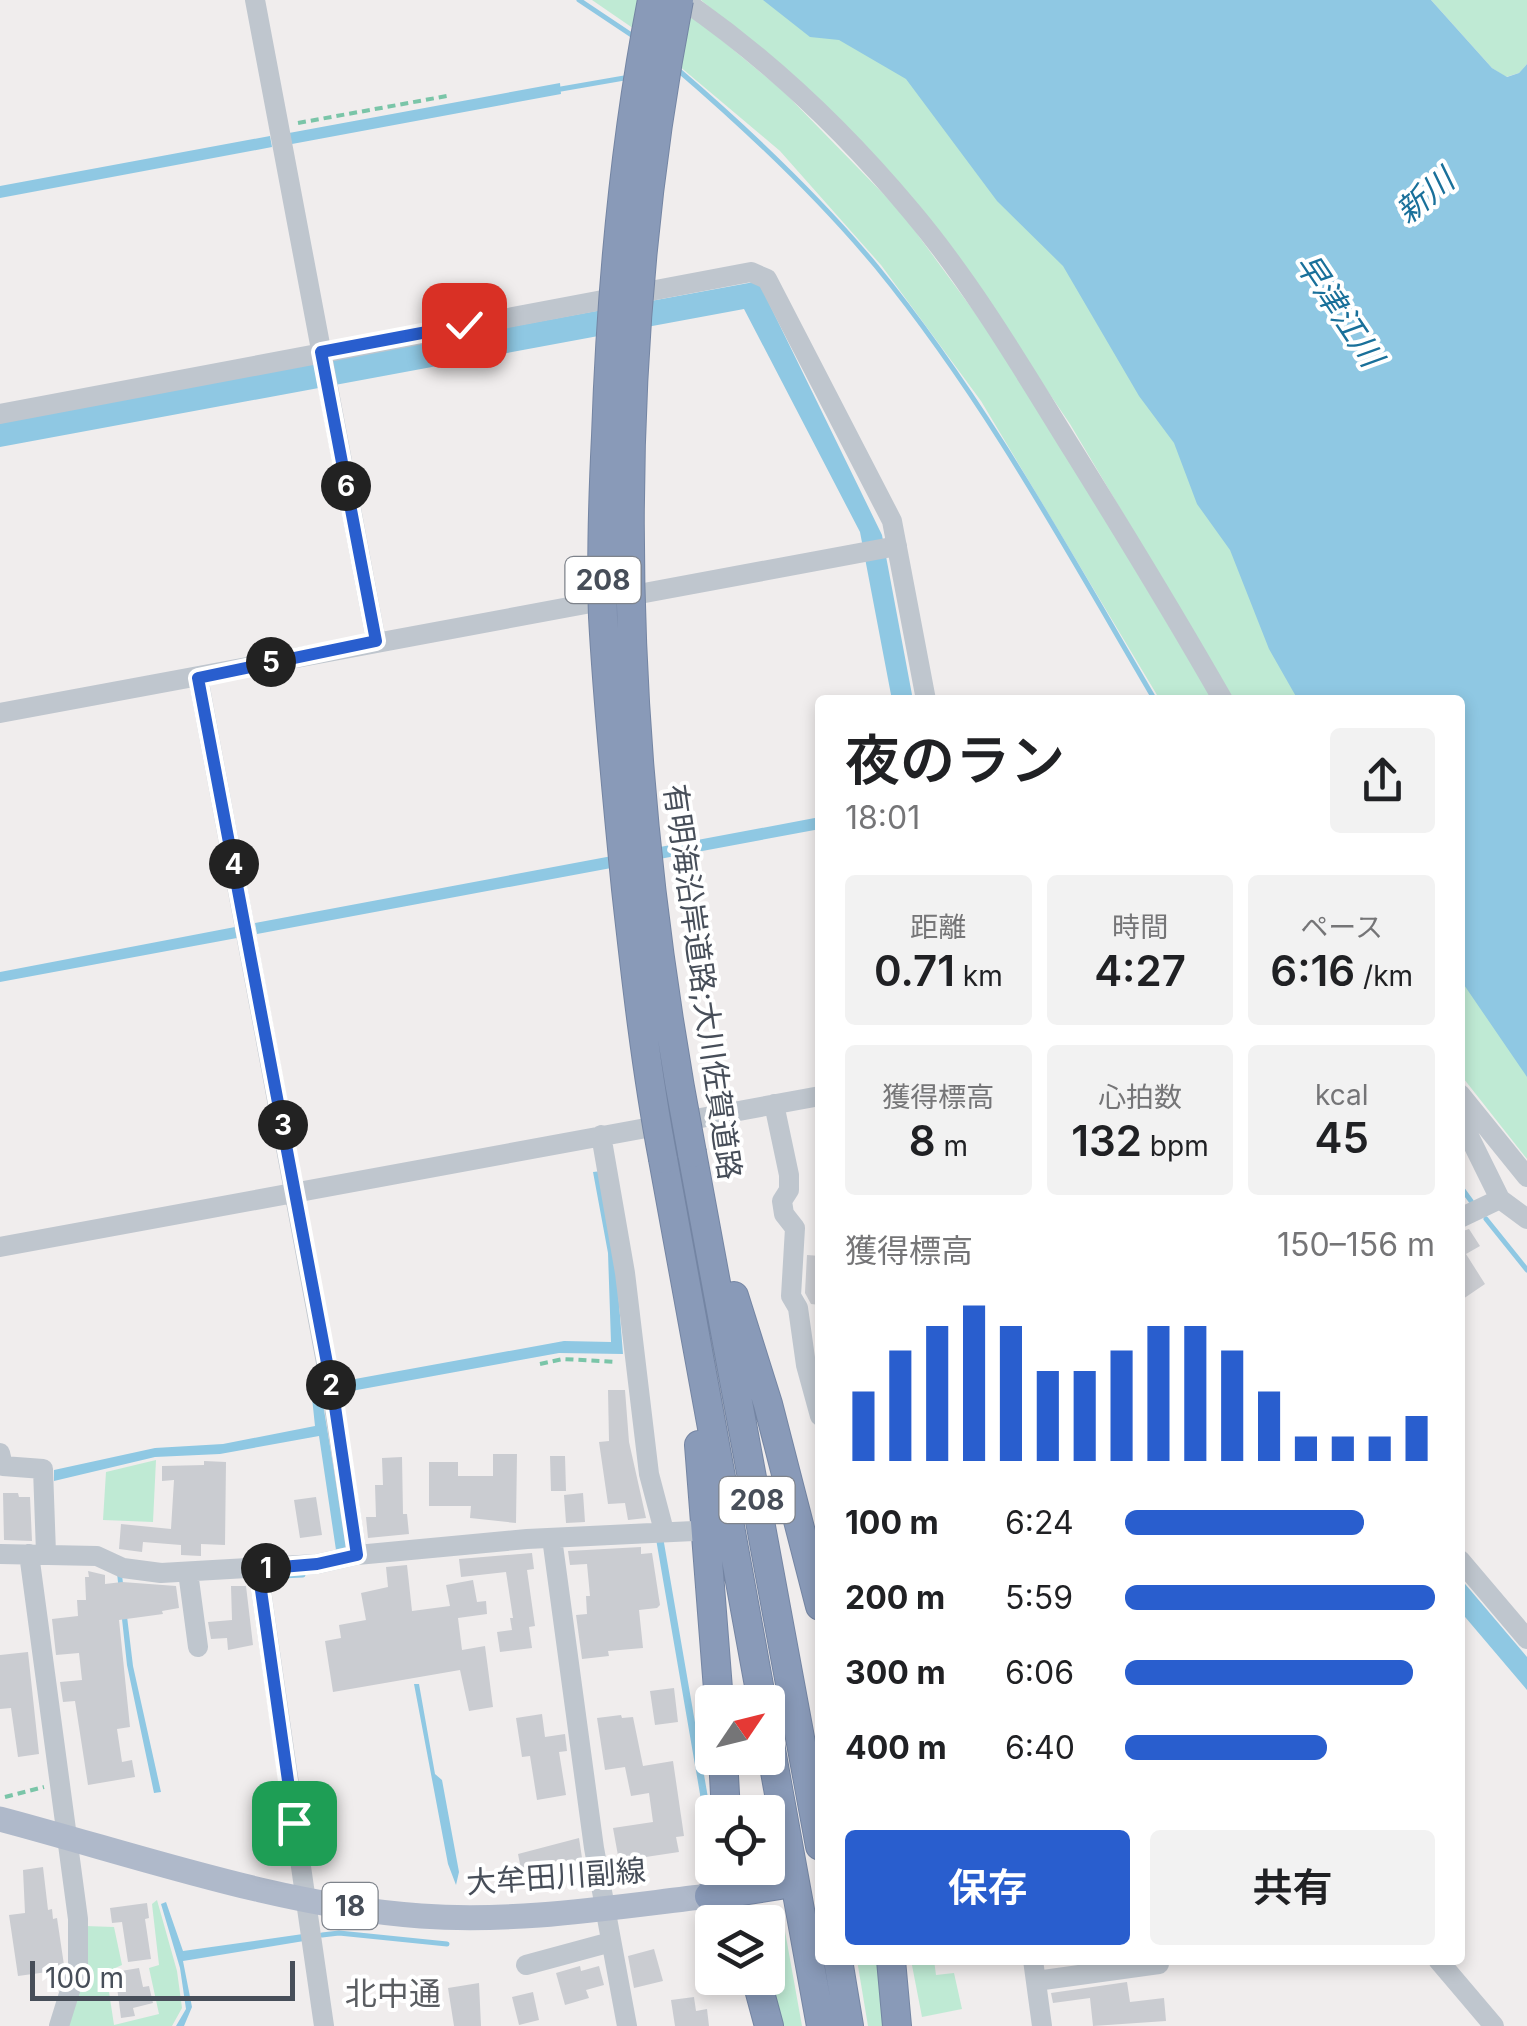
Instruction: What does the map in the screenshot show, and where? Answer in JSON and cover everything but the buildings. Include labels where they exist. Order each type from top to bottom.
[{"type":"highway","name":"有明海沿岸道路;大川佐賀道路","points":[[652,0],[634,107],[608,360],[603,613],[612,751],[646,1069],[759,1685]]},
{"type":"highway","name":"有明海沿岸道路;大川佐賀道路","points":[[681,0],[664,79],[645,214],[635,332],[630,614],[636,749],[652,913],[692,1154],[815,1819]]},
{"type":"highway","points":[[699,1190],[768,1404],[815,1587]]},
{"type":"highway","points":[[672,1209],[697,1399],[718,1685]]},
{"type":"highway","points":[[773,1775],[788,1888],[821,2026]]},
{"type":"highway","points":[[708,1896],[715,1885]]},
{"type":"highway","points":[[708,1896],[788,1888]]},
{"type":"highway","points":[[708,1896],[717,1905]]},
{"type":"highway","points":[[839,1965],[849,2026]]},
{"type":"highway","points":[[891,1965],[896,2026]]},
{"type":"highway","points":[[761,1995],[769,2026]]},
{"type":"main road","name":"大牟田川副線","points":[[2,1808],[66,1837],[305,1900],[420,1916],[509,1918],[708,1896]]},
{"type":"street","points":[[255,0],[376,641]]},
{"type":"street","points":[[681,0],[786,82],[912,212],[1017,360],[1221,695]]},
{"type":"street","points":[[0,414],[751,272],[760,274],[767,279],[892,521],[925,695]]},
{"type":"street","points":[[0,713],[897,546]]},
{"type":"street","points":[[198,678],[334,1400],[357,1555]]},
{"type":"street","points":[[0,1247],[815,1097]]},
{"type":"street","points":[[1465,1100],[1527,1177]]},
{"type":"street","points":[[774,1104],[789,1182],[782,1201],[784,1214],[795,1228],[791,1296],[798,1308],[813,1365]]},
{"type":"street","points":[[1465,1128],[1500,1199],[1527,1219]]},
{"type":"street","points":[[601,1136],[625,1273],[649,1474],[664,1531]]},
{"type":"street","points":[[1465,1216],[1500,1199]]},
{"type":"street","points":[[0,1453],[2,1466],[42,1469],[38,1554],[58,1784],[78,1919],[78,1964],[58,2026]]},
{"type":"street","points":[[0,1554],[97,1556],[122,1568],[188,1572],[317,1564],[357,1555],[552,1538],[694,1530]]},
{"type":"street","points":[[552,1538],[592,1829],[627,2026]]},
{"type":"street","points":[[1465,1566],[1527,1639]]},
{"type":"street","points":[[258,1569],[324,2026]]},
{"type":"street","points":[[188,1572],[198,1646]]},
{"type":"street","points":[[526,1965],[612,1942]]},
{"type":"street","points":[[1042,2026],[1035,1970],[1138,1965]]},
{"type":"street","points":[[1442,1965],[1494,2026]]},
{"type":"path","points":[[278,126],[447,96]]},
{"type":"path","points":[[540,1364],[563,1359],[636,1363]]},
{"type":"path","points":[[2,1808],[58,1784]]},
{"type":"green space","points":[[592,0],[669,0],[683,8],[783,91],[901,212],[1014,366],[1210,695],[1157,695],[981,401],[881,265],[780,151],[640,33]]},
{"type":"green space","points":[[701,0],[869,0],[1080,254],[1318,695],[1231,695],[1070,424],[973,281],[812,94]]},
{"type":"green space","points":[[1431,0],[1527,0],[1527,64],[1519,73],[1506,77],[1492,68]]},
{"type":"green space","points":[[1465,959],[1527,1052],[1527,1159],[1465,1080]]},
{"type":"green space","points":[[156,1460],[153,1522],[103,1520],[106,1472]]},
{"type":"green space","points":[[157,1900],[177,1971],[182,2008],[172,2026],[68,2026],[85,1926],[114,1927],[122,1965],[106,1972],[114,2025],[159,2014],[149,1968],[159,1965],[152,1904]]},
{"type":"green space","points":[[785,1931],[802,2026],[782,2026],[775,1995],[785,1995]]},
{"type":"green space","points":[[858,1965],[879,1965],[884,2026],[868,2026]]},
{"type":"green space","points":[[912,1965],[935,1965],[936,1975],[954,1973],[962,2009],[922,2017]]},
{"type":"water","points":[[763,0],[1431,0],[1492,68],[1507,77],[1519,73],[1527,64],[1527,1077],[1465,986],[1465,695],[1295,695],[1269,649],[1230,550],[1197,504],[1174,443],[1139,396],[1063,266],[997,201],[906,79],[839,40],[810,37]]},
{"type":"water","points":[[560,83],[561,94],[292,144],[289,133]]},
{"type":"water","points":[[270,136],[272,147],[0,198],[0,186]]},
{"type":"water","points":[[754,282],[761,287],[882,535],[912,695],[891,695],[860,532],[744,309],[0,447],[0,421]]},
{"type":"water","points":[[815,818],[815,830],[257,934],[255,923]]},
{"type":"water","points":[[235,927],[237,938],[0,982],[0,972]]},
{"type":"water","points":[[602,1171],[615,1252],[623,1354],[559,1353],[346,1392],[344,1381],[564,1341],[611,1342],[608,1253],[593,1172]]},
{"type":"water","points":[[320,1386],[347,1548],[336,1550],[319,1436],[220,1454],[155,1457],[54,1481],[54,1470],[155,1448],[223,1444],[315,1426],[311,1388]]},
{"type":"water","points":[[663,1537],[695,1722],[695,1765],[656,1539]]},
{"type":"water","points":[[117,1573],[122,1575],[133,1666],[161,1792],[154,1793],[127,1665]]},
{"type":"water","points":[[1465,1584],[1527,1657],[1527,1690],[1465,1617]]},
{"type":"water","points":[[414,1684],[419,1684],[435,1774],[442,1780],[459,1872],[456,1885],[448,1864]]},
{"type":"water","points":[[697,1775],[704,1775],[708,1795],[700,1795]]},
{"type":"water","points":[[166,1902],[183,1951],[303,1934],[304,1941],[183,1961],[192,2007],[184,2026],[176,2026],[186,2009],[180,1968],[161,1904]]},
{"type":"waterway","points":[[579,0],[636,38]]},
{"type":"waterway","points":[[677,69],[805,188],[853,239],[916,317],[1024,477],[1152,695]]},
{"type":"waterway","points":[[561,89],[630,77]]},
{"type":"waterway","points":[[1465,1193],[1471,1201]]},
{"type":"waterway","points":[[1486,1219],[1527,1270]]},
{"type":"waterway","points":[[281,1576],[303,1575]]},
{"type":"waterway","points":[[322,1935],[339,1933],[447,1944]]},
{"type":"tunnel","points":[[785,1884],[815,1880]]},
{"type":"district","name":"北中通","points":[[393,1994]]},
{"type":"route","points":[[294,1823],[258,1569],[317,1564],[357,1555],[334,1400],[198,678],[376,641],[321,352],[464,325]]},
{"type":"water label","name":"新川","points":[[1425,196]]},
{"type":"water label","name":"早津江川","points":[[1339,310]]}]
